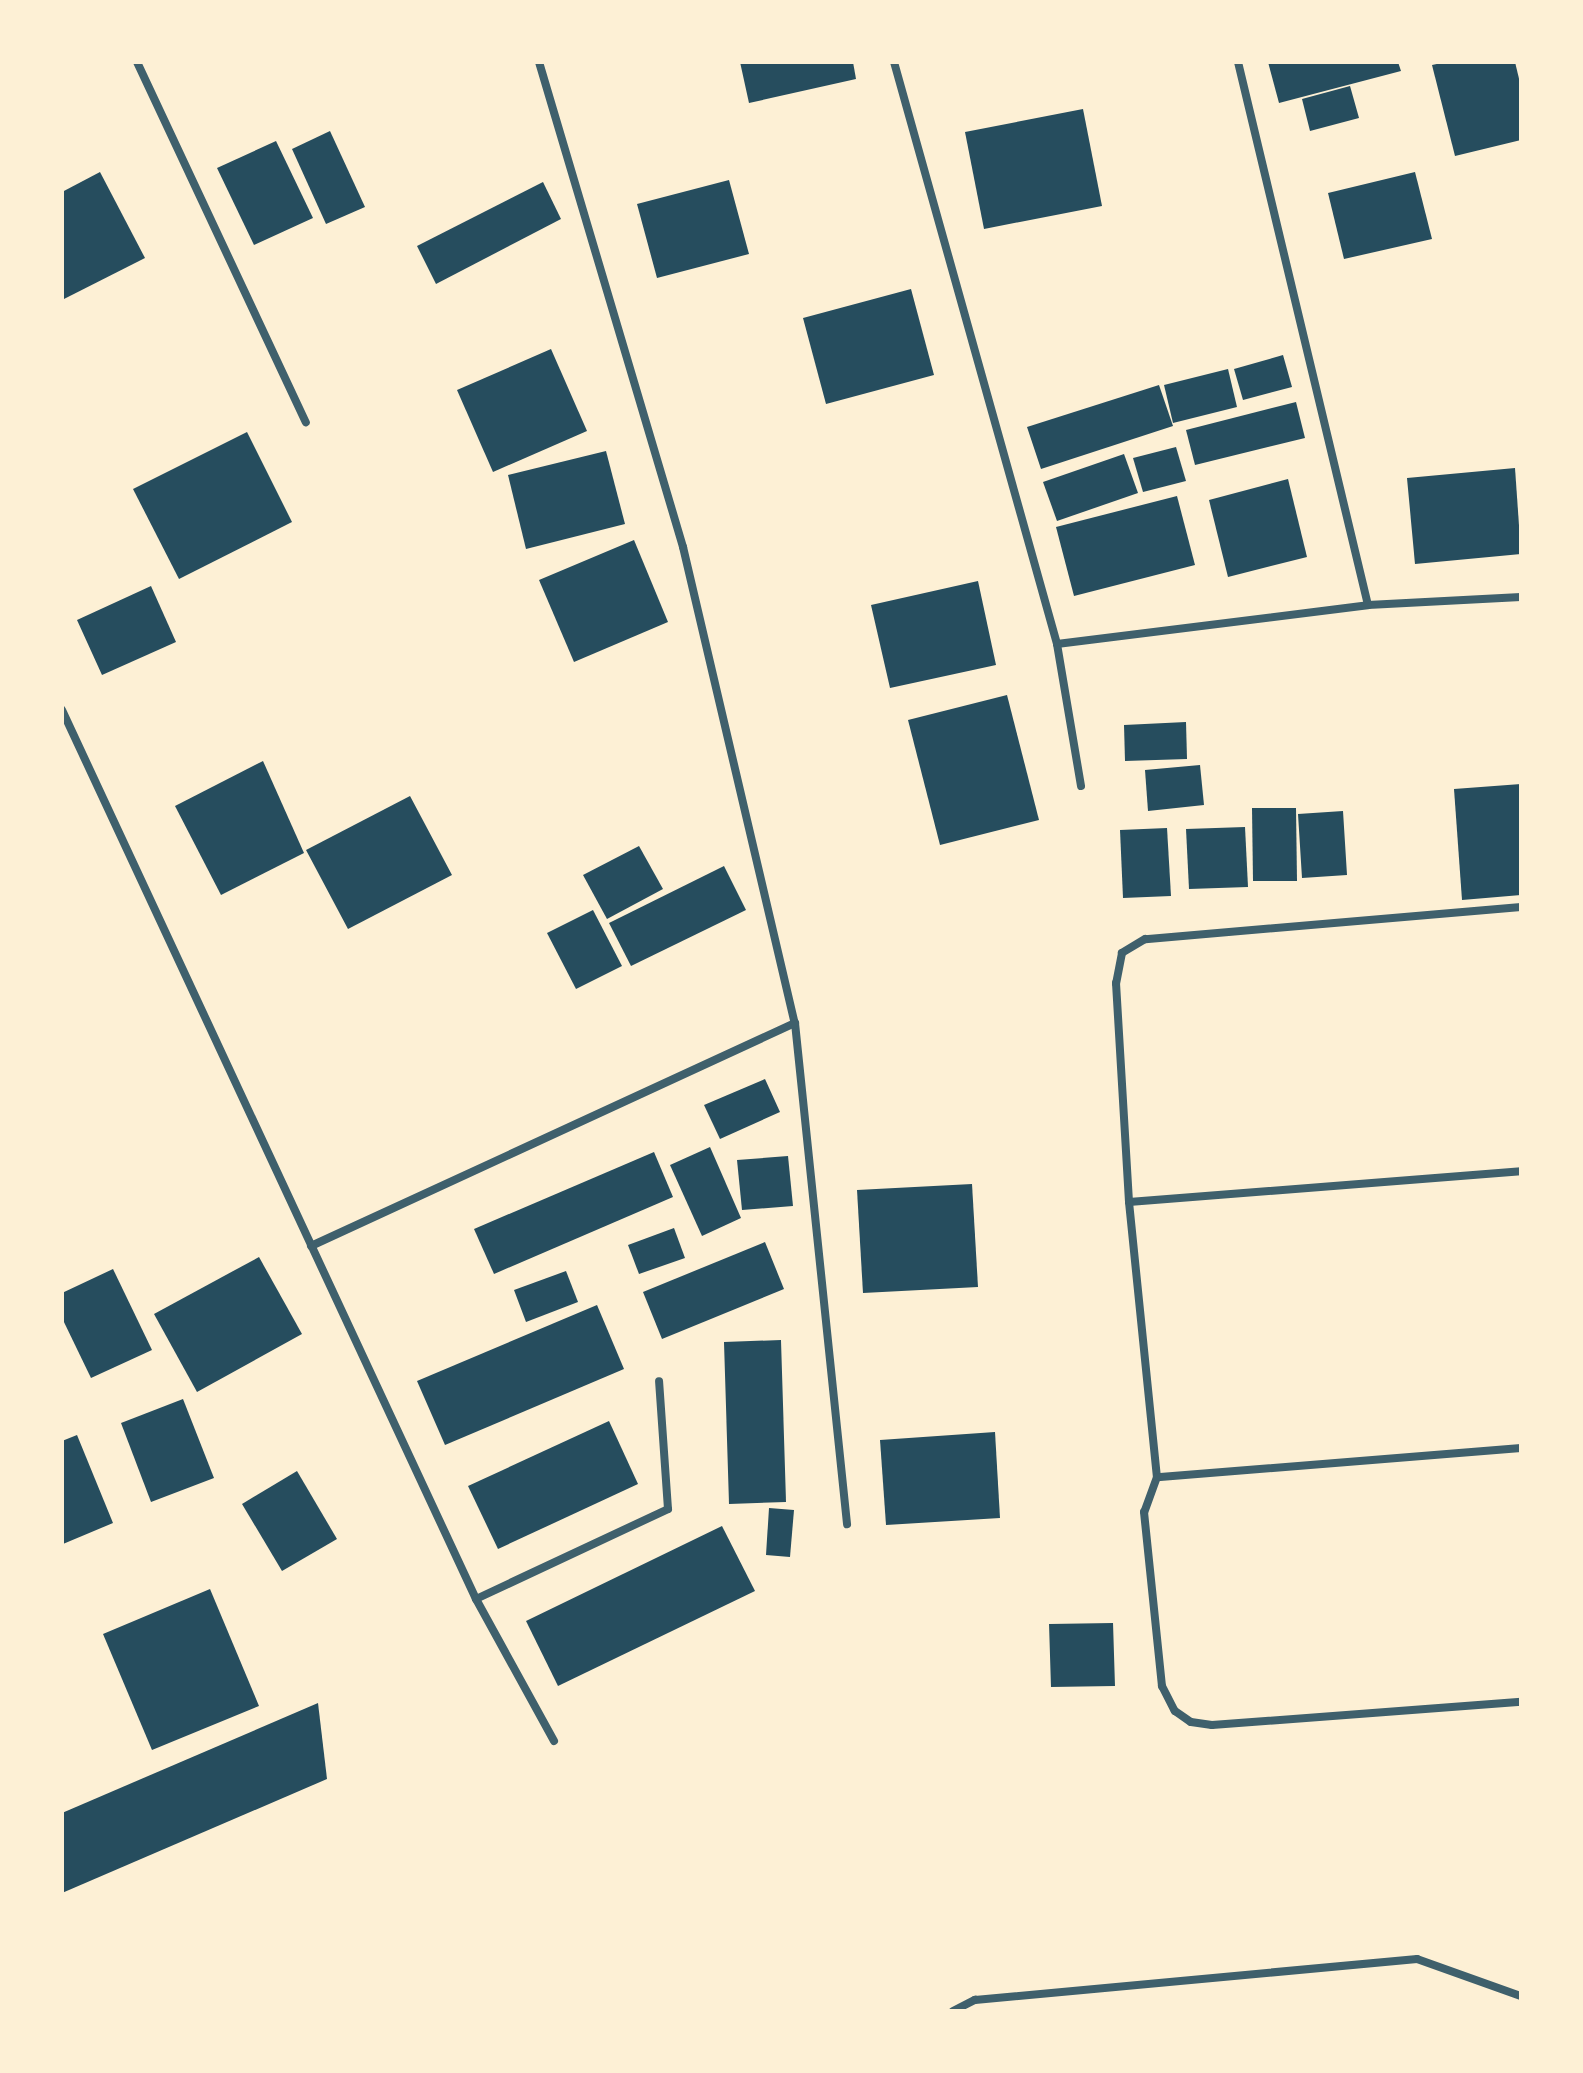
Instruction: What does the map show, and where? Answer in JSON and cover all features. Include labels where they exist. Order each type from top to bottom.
[{"type":"street","points":[[137,62],[306,422]]},
{"type":"street","points":[[539,62],[683,547],[795,1023],[847,1524]]},
{"type":"street","points":[[894,62],[1057,644],[1081,786]]},
{"type":"street","points":[[1238,62],[1368,605]]},
{"type":"street","points":[[1057,644],[1368,605],[1521,597]]},
{"type":"street","points":[[62,710],[476,1599],[554,1741]]},
{"type":"street","points":[[1521,907],[1131,943],[1122,953],[1116,983],[1129,1202],[1157,1477],[1144,1512],[1162,1686],[1175,1711],[1191,1722],[1212,1725],[1521,1702]]},
{"type":"street","points":[[311,1246],[795,1023]]},
{"type":"street","points":[[1129,1202],[1521,1171]]},
{"type":"street","points":[[476,1599],[668,1509],[659,1381]]},
{"type":"street","points":[[1157,1477],[1521,1448]]},
{"type":"street","points":[[953,2011],[975,2000],[1417,1959],[1521,1996]]},
{"type":"building","points":[[740,62],[853,62],[856,79],[749,103]]},
{"type":"building","points":[[1268,62],[1398,62],[1401,71],[1279,103]]},
{"type":"building","points":[[1446,62],[1515,62],[1521,87],[1521,140],[1455,156],[1432,65]]},
{"type":"building","points":[[1350,86],[1359,118],[1310,131],[1302,99]]},
{"type":"building","points":[[1083,109],[1102,206],[984,229],[965,132]]},
{"type":"building","points":[[330,131],[365,207],[326,224],[292,149]]},
{"type":"building","points":[[276,141],[313,218],[254,245],[217,168]]},
{"type":"building","points":[[100,172],[145,258],[62,300],[62,192]]},
{"type":"building","points":[[1415,172],[1432,239],[1344,259],[1328,193]]},
{"type":"building","points":[[729,180],[749,254],[657,278],[637,204]]},
{"type":"building","points":[[543,182],[561,219],[436,284],[417,246]]},
{"type":"building","points":[[911,289],[934,375],[826,404],[803,318]]},
{"type":"building","points":[[551,349],[587,431],[493,472],[457,390]]},
{"type":"building","points":[[1283,355],[1292,387],[1243,400],[1234,369]]},
{"type":"building","points":[[1228,369],[1237,407],[1173,423],[1164,385]]},
{"type":"building","points":[[1159,385],[1173,426],[1041,469],[1027,427]]},
{"type":"building","points":[[1296,402],[1305,438],[1195,465],[1186,430]]},
{"type":"building","points":[[247,432],[292,522],[179,579],[133,489]]},
{"type":"building","points":[[1176,447],[1186,481],[1143,492],[1133,458]]},
{"type":"building","points":[[606,451],[625,524],[526,549],[508,475]]},
{"type":"building","points":[[1124,454],[1138,493],[1057,521],[1043,482]]},
{"type":"building","points":[[1515,468],[1521,554],[1415,564],[1407,478]]},
{"type":"building","points":[[1288,479],[1307,557],[1228,577],[1209,500]]},
{"type":"building","points":[[1177,496],[1195,565],[1074,596],[1056,527]]},
{"type":"building","points":[[634,540],[668,622],[574,662],[539,580]]},
{"type":"building","points":[[978,581],[996,665],[890,688],[871,605]]},
{"type":"building","points":[[151,586],[176,642],[102,675],[77,620]]},
{"type":"building","points":[[1007,695],[1039,820],[940,845],[908,720]]},
{"type":"building","points":[[1186,722],[1187,759],[1125,761],[1124,725]]},
{"type":"building","points":[[263,761],[304,853],[221,895],[175,806]]},
{"type":"building","points":[[1200,765],[1204,805],[1148,811],[1145,770]]},
{"type":"building","points":[[1521,784],[1521,895],[1462,900],[1454,789]]},
{"type":"building","points":[[410,796],[452,875],[348,929],[306,850]]},
{"type":"building","points":[[1252,808],[1296,808],[1297,881],[1253,881]]},
{"type":"building","points":[[1343,811],[1347,875],[1302,878],[1298,814]]},
{"type":"building","points":[[1245,827],[1248,887],[1189,889],[1186,829]]},
{"type":"building","points":[[1167,828],[1171,896],[1123,898],[1120,830]]},
{"type":"building","points":[[639,846],[663,889],[607,919],[583,875]]},
{"type":"building","points":[[724,866],[746,910],[631,966],[609,923]]},
{"type":"building","points":[[593,910],[622,966],[576,989],[547,933]]},
{"type":"building","points":[[765,1079],[780,1112],[720,1139],[704,1105]]},
{"type":"building","points":[[710,1147],[741,1218],[702,1236],[670,1165]]},
{"type":"building","points":[[654,1152],[673,1197],[494,1274],[474,1229]]},
{"type":"building","points":[[788,1156],[793,1206],[742,1210],[737,1160]]},
{"type":"building","points":[[972,1184],[978,1287],[863,1293],[857,1190]]},
{"type":"building","points":[[674,1228],[685,1258],[639,1274],[628,1245]]},
{"type":"building","points":[[765,1242],[784,1289],[662,1339],[643,1292]]},
{"type":"building","points":[[259,1257],[302,1334],[197,1392],[154,1314]]},
{"type":"building","points":[[113,1269],[152,1350],[91,1378],[62,1318],[62,1293]]},
{"type":"building","points":[[566,1271],[578,1302],[526,1322],[514,1290]]},
{"type":"building","points":[[597,1305],[624,1369],[445,1445],[417,1381]]},
{"type":"building","points":[[781,1340],[786,1502],[729,1504],[724,1342]]},
{"type":"building","points":[[183,1399],[214,1478],[151,1502],[121,1423]]},
{"type":"building","points":[[609,1421],[638,1484],[498,1549],[468,1486]]},
{"type":"building","points":[[995,1432],[1000,1518],[886,1525],[880,1440]]},
{"type":"building","points":[[77,1435],[113,1523],[63,1544],[62,1441]]},
{"type":"building","points":[[297,1471],[337,1539],[282,1571],[242,1504]]},
{"type":"building","points":[[769,1508],[794,1510],[790,1557],[766,1555]]},
{"type":"building","points":[[722,1526],[755,1591],[558,1686],[526,1621]]},
{"type":"building","points":[[210,1589],[259,1706],[152,1750],[103,1634]]},
{"type":"building","points":[[1113,1623],[1115,1686],[1051,1687],[1049,1624]]},
{"type":"building","points":[[318,1703],[327,1779],[62,1893],[62,1813]]}]
